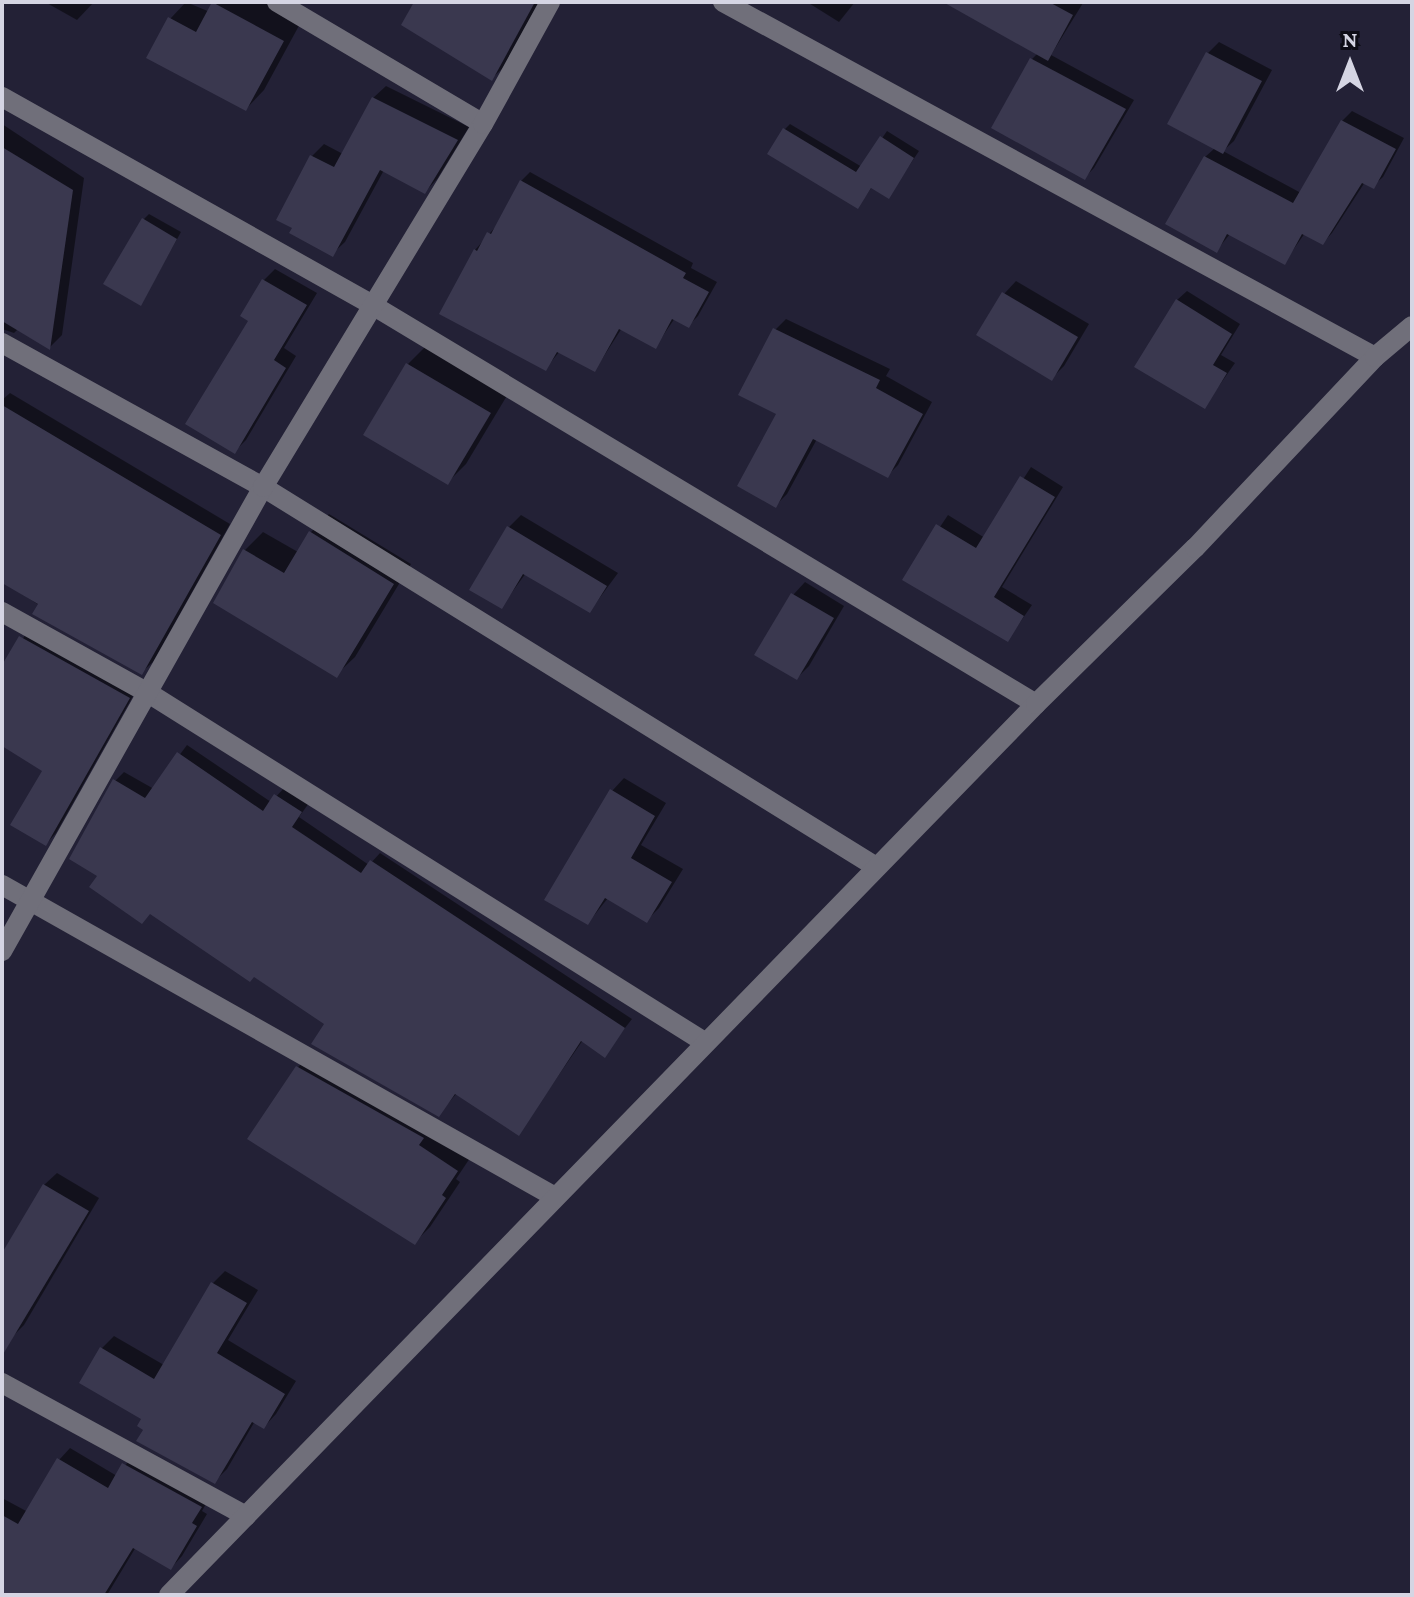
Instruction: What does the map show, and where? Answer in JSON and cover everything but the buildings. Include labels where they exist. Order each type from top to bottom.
[{"type":"street","points":[[277,2],[483,124]]},
{"type":"street","points":[[2,951],[150,694],[263,487],[483,124],[550,2]]},
{"type":"street","points":[[723,2],[1375,357]]},
{"type":"street","points":[[2,97],[374,306],[1036,704]]},
{"type":"street","points":[[169,1595],[876,867],[1195,548],[1375,357],[1412,326]]},
{"type":"street","points":[[2,343],[263,487],[876,867]]},
{"type":"street","points":[[2,612],[150,694],[706,1043]]},
{"type":"street","points":[[2,885],[555,1197]]},
{"type":"street","points":[[2,1383],[246,1516]]}]
